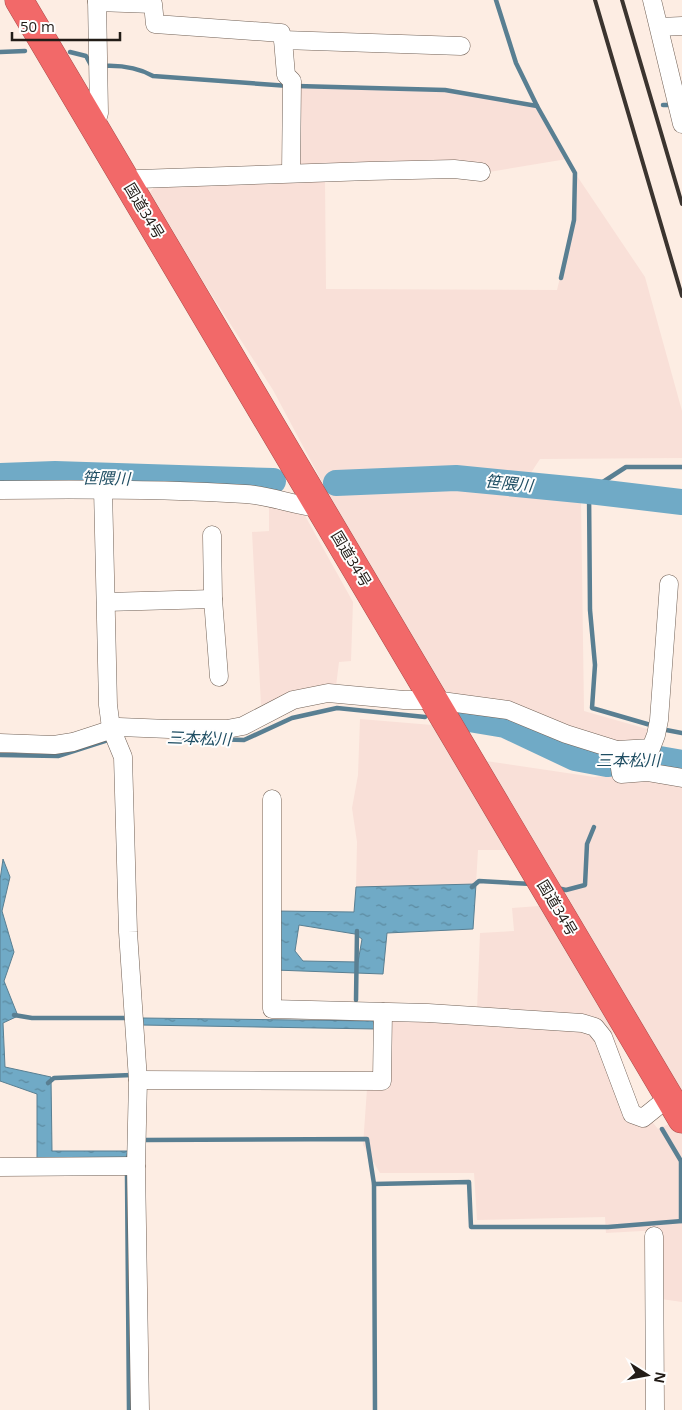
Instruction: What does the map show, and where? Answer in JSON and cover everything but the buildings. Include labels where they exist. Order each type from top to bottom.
[{"type":"highway","name":"国道34号","points":[[19,0],[675,1108]]},
{"type":"street","points":[[652,0],[679,112]]},
{"type":"street","points":[[94,127],[99,113],[97,1],[153,4],[155,24],[280,33],[283,40],[286,75],[292,86],[291,173]]},
{"type":"street","points":[[660,27],[682,26]]},
{"type":"street","points":[[283,40],[462,46]]},
{"type":"street","points":[[128,183],[138,179],[291,173],[454,169],[481,172]]},
{"type":"street","points":[[103,489],[108,705],[114,736],[123,757],[128,932],[138,1080],[136,1166],[140,1410]]},
{"type":"street","points":[[0,490],[103,489],[248,494],[320,508]]},
{"type":"street","points":[[212,535],[213,600],[219,677]]},
{"type":"street","points":[[114,736],[119,727],[227,729],[243,726],[293,700],[328,693],[404,700],[434,700],[508,710],[566,734],[617,750],[651,748],[657,727],[669,584]]},
{"type":"street","points":[[106,602],[213,600]]},
{"type":"street","points":[[0,743],[54,745],[114,736]]},
{"type":"street","points":[[617,750],[622,774],[647,772],[682,778]]},
{"type":"street","points":[[272,799],[272,1009],[428,1013],[582,1023],[595,1027],[603,1037],[632,1114],[644,1118],[675,1108]]},
{"type":"street","points":[[138,1080],[382,1081],[382,1012]]},
{"type":"street","points":[[0,1167],[136,1166]]},
{"type":"street","points":[[654,1236],[655,1410]]},
{"type":"shaded area","points":[[300,87],[445,90],[537,105],[567,159],[489,172],[325,178],[326,289],[557,290],[574,220],[575,173],[645,277],[682,411],[682,458],[540,459],[521,488],[581,498],[584,711],[661,733],[647,772],[682,778],[682,1091],[486,761],[594,777],[621,774],[617,750],[452,702],[328,493],[273,390],[204,283],[150,192],[157,184],[299,179]]},
{"type":"shaded area","points":[[269,504],[303,512],[353,602],[351,661],[339,662],[336,686],[261,705],[252,532],[269,531]]},
{"type":"shaded area","points":[[360,719],[432,725],[506,850],[478,850],[476,884],[356,887],[357,842],[352,808],[358,775]]},
{"type":"shaded area","points":[[539,906],[607,1017],[637,1103],[658,1129],[682,1118],[682,1302],[661,1299],[660,1230],[606,1233],[605,1217],[477,1220],[474,1173],[380,1173],[363,1145],[367,1089],[388,1090],[386,1007],[477,1010],[480,933],[514,931],[512,908]]},
{"type":"water","points":[[3,859],[10,877],[2,911],[14,952],[4,981],[18,1016],[3,1023],[5,1067],[51,1077],[52,1151],[128,1151],[126,1158],[37,1159],[37,1094],[0,1081],[0,880]]},
{"type":"water","points":[[476,884],[473,929],[387,933],[383,974],[275,970],[275,911],[354,912],[356,887]],"holes":[[[299,925],[355,934],[362,939],[358,962],[303,961],[295,951]]]},
{"type":"water","points":[[142,1018],[373,1021],[376,1029],[141,1025]]},
{"type":"waterway","points":[[496,0],[516,63],[537,106],[575,173],[574,220],[561,278]]},
{"type":"waterway","points":[[0,52],[25,51]]},
{"type":"waterway","points":[[70,52],[86,56],[92,67]]},
{"type":"waterway","points":[[102,66],[128,67],[141,70],[153,76],[289,86]]},
{"type":"waterway","points":[[297,86],[445,90],[537,106]]},
{"type":"waterway","points":[[663,105],[673,105]]},
{"type":"waterway","points":[[654,726],[592,708],[595,665],[590,610],[589,491],[626,467],[682,467]]},
{"type":"waterway","name":"笹隈川","points":[[0,476],[55,474],[273,481]]},
{"type":"waterway","name":"笹隈川","points":[[336,483],[456,478],[682,502]]},
{"type":"waterway","name":"三本松川","points":[[176,738],[244,740],[292,718],[337,708],[425,717]]},
{"type":"waterway","name":"三本松川","points":[[463,718],[505,725],[575,758],[607,764],[654,758],[682,763]]},
{"type":"waterway","points":[[661,729],[682,733]]},
{"type":"waterway","name":"三本松川","points":[[0,755],[58,756],[111,739]]},
{"type":"waterway","points":[[557,888],[566,890],[585,885],[587,844],[594,827]]},
{"type":"waterway","points":[[472,887],[479,881],[532,884]]},
{"type":"waterway","points":[[356,1000],[357,931]]},
{"type":"waterway","points":[[14,1015],[32,1018],[127,1018]]},
{"type":"waterway","points":[[48,1083],[54,1078],[132,1075]]},
{"type":"waterway","points":[[662,1129],[681,1161],[681,1221]]},
{"type":"waterway","points":[[145,1140],[367,1139],[374,1184],[469,1182],[471,1227],[608,1227],[682,1221]]},
{"type":"waterway","points":[[127,1175],[129,1410]]},
{"type":"waterway","points":[[374,1184],[375,1410]]},
{"type":"railway","points":[[595,0],[682,296]]},
{"type":"railway","points":[[622,0],[682,204]]}]
